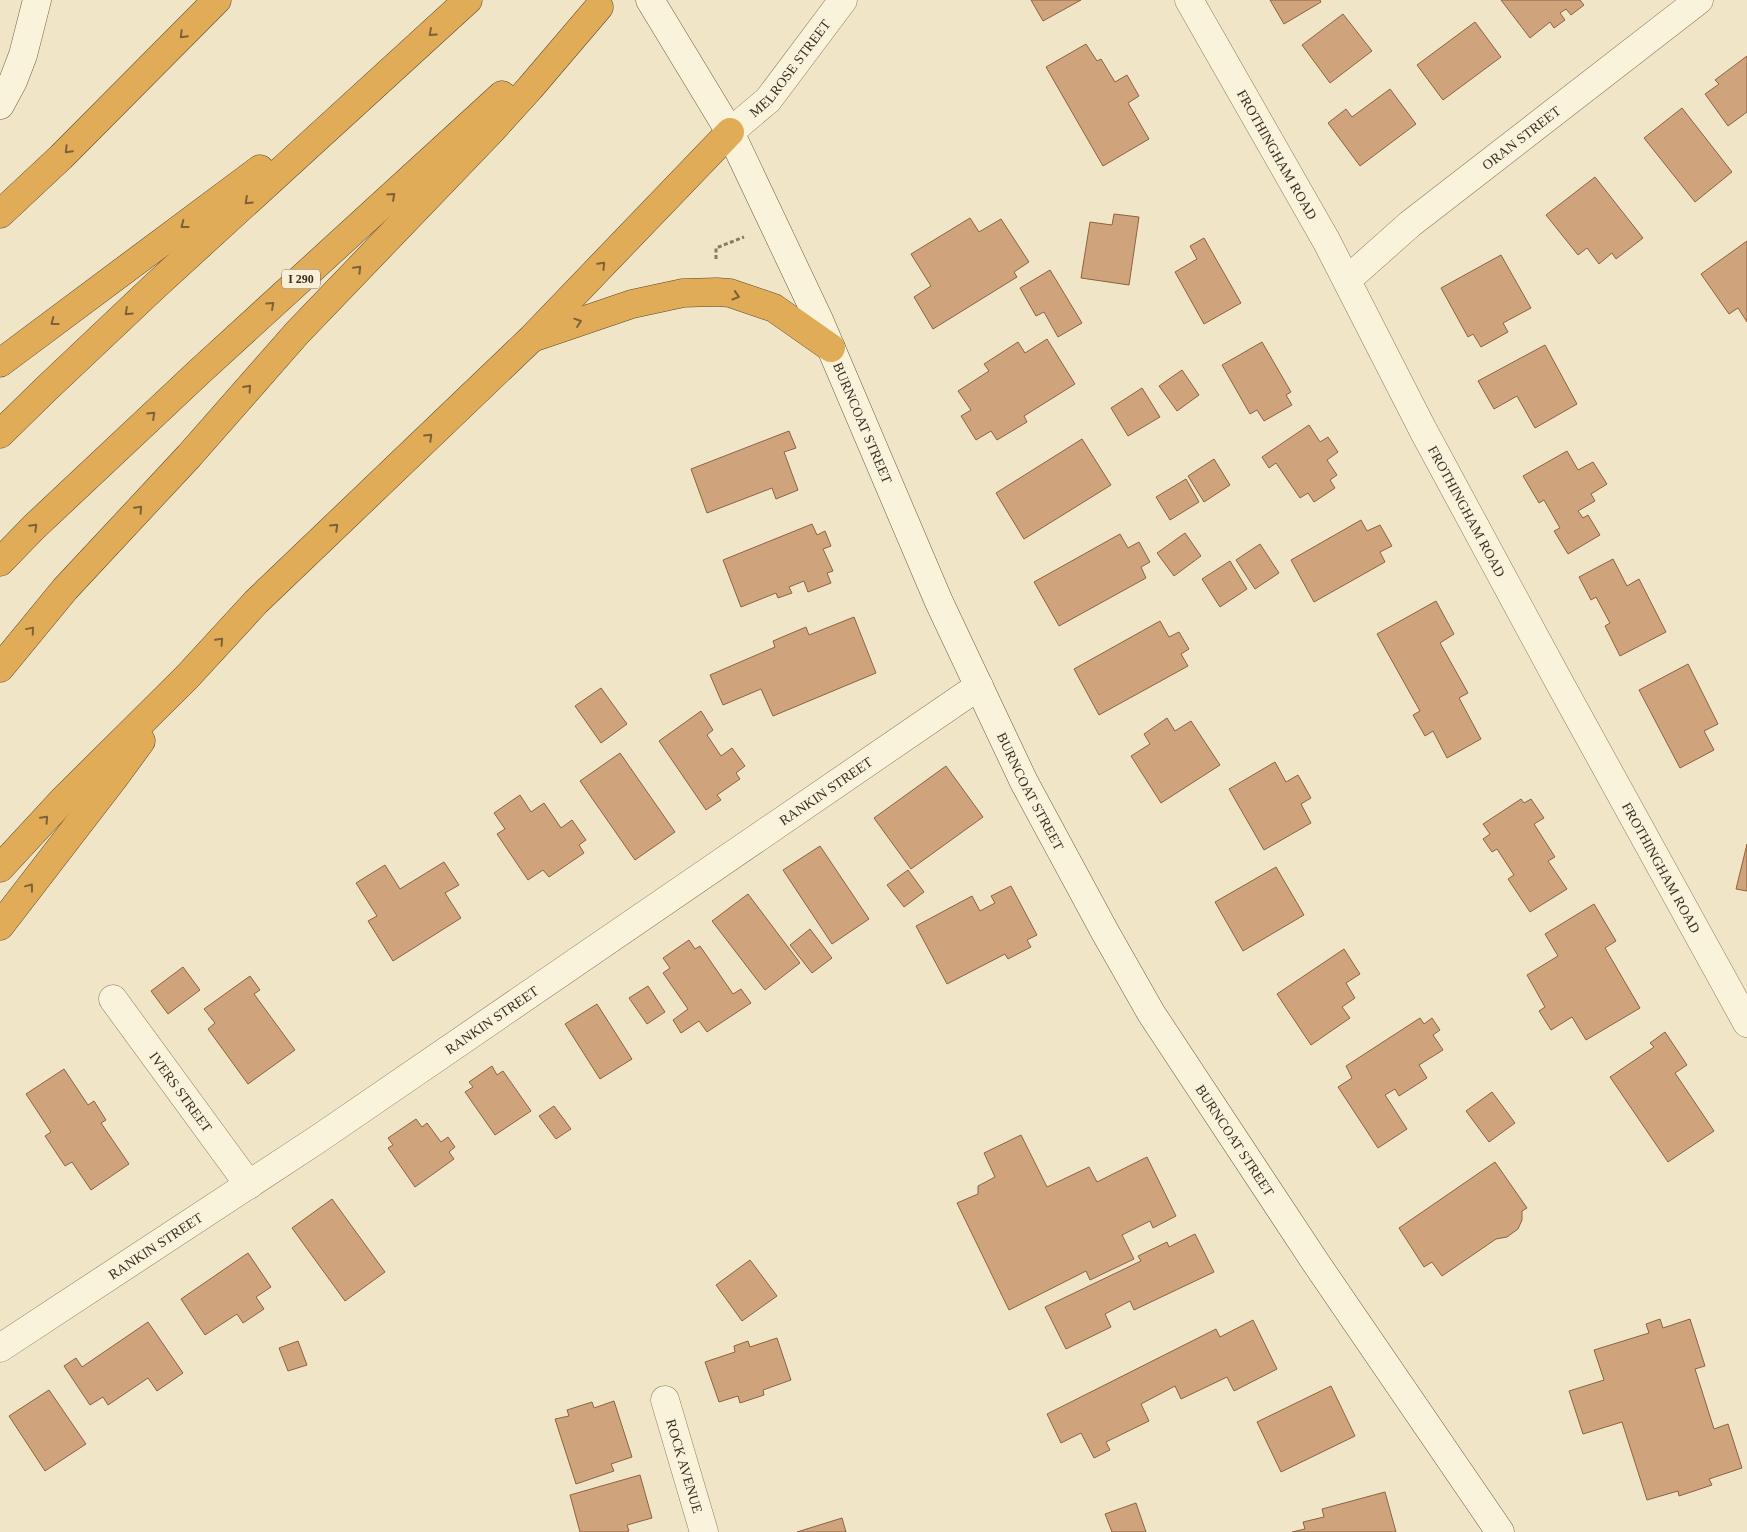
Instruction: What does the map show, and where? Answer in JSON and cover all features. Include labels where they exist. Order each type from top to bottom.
[{"type":"highway","points":[[0,214],[61,157],[217,0]]},
{"type":"highway","points":[[0,434],[148,293],[468,0]]},
{"type":"highway","points":[[0,668],[71,582],[189,456],[328,300],[491,131],[603,3]]},
{"type":"highway","name":"I 290","points":[[0,562],[41,520],[199,372],[603,3]]},
{"type":"highway","points":[[0,363],[378,82]]},
{"type":"highway","points":[[0,868],[62,801],[187,677],[256,602],[532,338],[730,132]]},
{"type":"highway","points":[[532,338],[632,304],[684,293],[717,292],[730,293],[774,308],[831,348]]},
{"type":"highway","points":[[0,926],[114,778],[187,677]]},
{"type":"street","points":[[0,105],[13,81],[23,55],[37,0]]},
{"type":"street","name":"BURNCOAT STREET","points":[[650,0],[730,132],[831,348],[938,602],[1024,782],[1105,932],[1151,1013],[1316,1263],[1500,1532]]},
{"type":"street","name":"MELROSE STREET","points":[[730,132],[768,100],[843,0]]},
{"type":"street","name":"FROTHINGHAM ROAD","points":[[1189,0],[1347,280],[1423,430],[1747,1023]]},
{"type":"street","name":"ORAN STREET","points":[[1347,280],[1410,224],[1699,0]]},
{"type":"street","name":"RANKIN STREET","points":[[0,1348],[334,1128],[979,686]]},
{"type":"street","name":"IVERS STREET","points":[[113,999],[249,1185]]},
{"type":"street","name":"ROCK AVENUE","points":[[666,1400],[704,1532]]},
{"type":"path","points":[[716,265],[716,248],[744,237]]},
{"type":"building","points":[[1031,0],[1081,0],[1043,21]]},
{"type":"building","points":[[1270,0],[1320,0],[1321,2],[1284,24]]},
{"type":"building","points":[[1501,0],[1580,0],[1584,5],[1571,15],[1566,9],[1560,13],[1565,20],[1554,28],[1550,22],[1530,38]]},
{"type":"building","points":[[1343,14],[1372,51],[1330,83],[1302,45]]},
{"type":"building","points":[[1475,22],[1501,57],[1443,100],[1417,65]]},
{"type":"building","points":[[1086,44],[1097,61],[1101,59],[1115,82],[1127,75],[1139,96],[1128,103],[1149,139],[1103,166],[1046,67]]},
{"type":"building","points":[[1747,56],[1747,112],[1728,126],[1705,94],[1719,84],[1715,80]]},
{"type":"building","points":[[1390,89],[1416,124],[1360,166],[1328,123],[1346,109],[1352,117]]},
{"type":"building","points":[[1682,108],[1732,172],[1695,202],[1644,138]]},
{"type":"building","points":[[1595,177],[1643,238],[1616,259],[1612,253],[1599,264],[1587,248],[1578,255],[1546,215]]},
{"type":"building","points":[[1114,214],[1139,217],[1129,285],[1081,278],[1090,222],[1112,225]]},
{"type":"building","points":[[970,218],[979,232],[1001,219],[1029,262],[1014,272],[1017,277],[933,329],[914,297],[931,286],[911,254]]},
{"type":"building","points":[[1204,238],[1241,303],[1204,324],[1175,272],[1197,259],[1190,246]]},
{"type":"building","points":[[1747,241],[1747,322],[1738,308],[1729,314],[1701,274]]},
{"type":"building","points":[[1501,255],[1531,308],[1503,323],[1508,332],[1481,347],[1473,334],[1468,337],[1441,288]]},
{"type":"building","points":[[1050,270],[1082,323],[1058,337],[1044,312],[1036,316],[1020,288]]},
{"type":"building","points":[[1047,339],[1075,384],[1024,416],[1027,422],[997,440],[991,431],[976,440],[961,416],[971,410],[958,391],[989,371],[984,364],[1018,342],[1025,353]]},
{"type":"building","points":[[1262,342],[1291,392],[1286,395],[1292,405],[1264,421],[1257,410],[1250,414],[1222,365]]},
{"type":"building","points":[[1545,345],[1577,404],[1535,428],[1517,396],[1494,409],[1478,381]]},
{"type":"building","points":[[1182,370],[1199,395],[1177,411],[1159,386]]},
{"type":"building","points":[[1142,388],[1160,417],[1128,436],[1111,408]]},
{"type":"building","points":[[1309,425],[1320,442],[1328,437],[1338,452],[1327,460],[1337,475],[1330,480],[1335,488],[1314,502],[1308,493],[1300,498],[1276,463],[1269,468],[1262,457]]},
{"type":"building","points":[[789,431],[796,448],[784,452],[798,490],[776,499],[772,488],[707,513],[691,469]]},
{"type":"building","points":[[1082,439],[1111,485],[1024,539],[996,493]]},
{"type":"building","points":[[1567,451],[1578,470],[1593,462],[1607,484],[1591,494],[1595,501],[1578,511],[1583,518],[1588,515],[1600,535],[1568,554],[1554,531],[1560,528],[1544,500],[1539,503],[1523,476]]},
{"type":"building","points":[[1214,459],[1230,485],[1204,502],[1188,476]]},
{"type":"building","points":[[1186,479],[1199,502],[1170,520],[1156,497]]},
{"type":"building","points":[[1361,520],[1367,531],[1380,525],[1392,546],[1380,552],[1385,562],[1314,602],[1291,560]]},
{"type":"building","points":[[812,524],[817,535],[825,531],[831,546],[823,549],[833,571],[827,573],[831,583],[808,592],[804,581],[789,587],[792,593],[778,598],[776,593],[741,607],[723,560]]},
{"type":"building","points":[[1185,533],[1201,556],[1174,576],[1157,553]]},
{"type":"building","points":[[1120,534],[1128,548],[1139,542],[1150,562],[1141,567],[1146,578],[1059,626],[1034,582]]},
{"type":"building","points":[[1260,544],[1279,573],[1255,589],[1236,560]]},
{"type":"building","points":[[1613,559],[1627,586],[1639,579],[1666,632],[1620,656],[1605,626],[1610,623],[1596,597],[1591,600],[1579,577]]},
{"type":"building","points":[[1230,561],[1247,589],[1220,607],[1202,579]]},
{"type":"building","points":[[1436,601],[1454,634],[1440,643],[1468,693],[1459,698],[1481,739],[1447,758],[1433,731],[1425,736],[1413,715],[1420,711],[1377,634]]},
{"type":"building","points":[[854,617],[876,673],[773,716],[761,689],[723,705],[710,675],[775,647],[773,641],[806,627],[809,635]]},
{"type":"building","points":[[1160,621],[1169,637],[1179,632],[1189,649],[1181,654],[1188,666],[1099,715],[1074,669]]},
{"type":"building","points":[[1688,664],[1718,724],[1704,731],[1714,750],[1680,768],[1639,690]]},
{"type":"building","points":[[601,688],[627,724],[601,743],[575,706]]},
{"type":"building","points":[[701,711],[713,730],[707,735],[721,756],[732,748],[745,766],[736,773],[740,779],[717,795],[721,800],[706,810],[659,741]]},
{"type":"building","points":[[1167,718],[1175,731],[1191,721],[1220,765],[1161,803],[1131,756],[1150,744],[1144,734]]},
{"type":"building","points":[[620,753],[675,832],[635,860],[580,781]]},
{"type":"building","points":[[1275,762],[1286,782],[1298,775],[1311,798],[1301,804],[1311,823],[1264,850],[1229,789]]},
{"type":"building","points":[[946,766],[983,817],[911,869],[874,818]]},
{"type":"building","points":[[520,795],[531,812],[544,803],[561,828],[572,820],[586,840],[579,845],[584,853],[549,877],[543,870],[528,880],[497,834],[505,829],[494,813]]},
{"type":"building","points":[[1521,799],[1524,803],[1531,799],[1544,818],[1534,824],[1555,857],[1548,861],[1567,889],[1530,912],[1508,879],[1514,875],[1497,849],[1492,852],[1483,839],[1490,834],[1483,824]]},
{"type":"building","points":[[1747,844],[1747,891],[1736,889]]},
{"type":"building","points":[[820,846],[869,919],[832,944],[783,870]]},
{"type":"building","points":[[444,862],[459,885],[445,893],[461,918],[393,961],[368,921],[377,916],[356,883],[385,865],[400,889]]},
{"type":"building","points":[[1276,867],[1304,915],[1243,951],[1215,902]]},
{"type":"building","points":[[908,870],[924,892],[904,907],[887,885]]},
{"type":"building","points":[[1011,886],[1037,935],[1027,940],[1031,947],[1008,959],[1005,954],[947,984],[916,926],[972,896],[980,911],[995,903],[991,896]]},
{"type":"building","points":[[748,894],[800,963],[765,990],[712,921]]},
{"type":"building","points":[[1594,904],[1616,941],[1605,948],[1640,1008],[1586,1040],[1572,1017],[1551,1030],[1539,1011],[1545,1007],[1527,975],[1558,956],[1545,934]]},
{"type":"building","points":[[810,929],[832,958],[812,973],[790,945]]},
{"type":"building","points":[[689,940],[695,949],[700,946],[733,994],[741,989],[751,1003],[707,1032],[699,1021],[681,1033],[673,1020],[688,1009],[663,973],[670,968],[663,958]]},
{"type":"building","points":[[1344,949],[1360,974],[1346,983],[1355,998],[1342,1007],[1350,1018],[1311,1045],[1277,994]]},
{"type":"building","points":[[183,967],[200,990],[168,1014],[151,991]]},
{"type":"building","points":[[250,976],[260,990],[254,994],[295,1050],[248,1084],[208,1029],[215,1023],[204,1009]]},
{"type":"building","points":[[648,986],[665,1012],[647,1024],[629,998]]},
{"type":"building","points":[[597,1004],[632,1059],[600,1079],[565,1024]]},
{"type":"building","points":[[1420,1018],[1424,1024],[1432,1018],[1440,1030],[1433,1035],[1443,1050],[1419,1065],[1427,1078],[1399,1096],[1395,1089],[1385,1095],[1407,1129],[1378,1148],[1338,1087],[1352,1078],[1346,1066]]},
{"type":"building","points":[[1665,1032],[1687,1065],[1675,1073],[1714,1131],[1668,1162],[1610,1077],[1654,1047],[1650,1043]]},
{"type":"building","points":[[492,1066],[497,1075],[503,1071],[531,1111],[495,1135],[465,1092],[473,1087],[469,1082]]},
{"type":"building","points":[[64,1069],[88,1105],[94,1101],[106,1120],[101,1123],[129,1164],[91,1190],[72,1162],[65,1166],[45,1136],[51,1132],[26,1094]]},
{"type":"building","points":[[1492,1092],[1515,1123],[1489,1142],[1466,1111]]},
{"type":"building","points":[[554,1106],[571,1129],[556,1139],[539,1116]]},
{"type":"building","points":[[416,1119],[422,1127],[427,1123],[441,1142],[448,1137],[455,1147],[449,1152],[454,1159],[415,1187],[388,1148],[393,1145],[388,1138]]},
{"type":"building","points":[[1021,1135],[1047,1187],[1089,1167],[1097,1182],[1147,1157],[1176,1216],[1153,1228],[1150,1221],[1122,1235],[1134,1259],[1090,1280],[1086,1271],[1009,1310],[957,1203],[978,1194],[978,1186],[995,1177],[984,1153]]},
{"type":"building","points":[[1495,1162],[1527,1208],[1522,1211],[1522,1220],[1518,1229],[1507,1237],[1496,1239],[1442,1276],[1432,1262],[1424,1267],[1399,1228]]},
{"type":"building","points":[[332,1199],[385,1272],[345,1301],[292,1228]]},
{"type":"building","points":[[1195,1234],[1214,1272],[1134,1310],[1130,1301],[1105,1314],[1111,1327],[1066,1349],[1045,1307],[1141,1261],[1138,1256],[1167,1242],[1169,1247]]},
{"type":"building","points":[[248,1253],[271,1287],[256,1297],[264,1309],[243,1323],[237,1314],[205,1335],[181,1299]]},
{"type":"building","points":[[750,1260],[777,1296],[742,1321],[716,1285]]},
{"type":"building","points":[[1660,1319],[1663,1328],[1690,1319],[1705,1366],[1695,1369],[1714,1429],[1728,1424],[1742,1468],[1709,1479],[1712,1485],[1679,1496],[1678,1491],[1647,1500],[1622,1422],[1583,1434],[1569,1391],[1604,1380],[1594,1350],[1649,1333],[1646,1324]]},
{"type":"building","points":[[1253,1320],[1277,1369],[1234,1391],[1227,1377],[1181,1399],[1175,1386],[1141,1404],[1149,1421],[1106,1442],[1110,1450],[1094,1458],[1081,1433],[1061,1443],[1047,1414],[1216,1329],[1220,1337]]},
{"type":"building","points":[[148,1322],[183,1373],[157,1391],[148,1378],[108,1405],[103,1397],[90,1405],[64,1366],[76,1358],[82,1367]]},
{"type":"building","points":[[777,1338],[791,1380],[763,1390],[764,1395],[740,1403],[738,1396],[719,1402],[705,1362],[735,1352],[734,1346],[748,1341],[750,1347]]},
{"type":"building","points":[[298,1341],[307,1365],[288,1371],[279,1348]]},
{"type":"building","points":[[1331,1386],[1355,1436],[1281,1472],[1257,1422]]},
{"type":"building","points":[[49,1390],[86,1444],[45,1471],[9,1416]]},
{"type":"building","points":[[614,1401],[632,1457],[611,1464],[614,1471],[576,1484],[555,1419],[569,1416],[567,1410],[592,1402],[594,1408]]},
{"type":"building","points":[[640,1475],[652,1518],[627,1525],[629,1531],[626,1532],[580,1532],[570,1495]]},
{"type":"building","points":[[1385,1492],[1396,1532],[1292,1532],[1305,1529],[1303,1522],[1324,1517],[1322,1509]]},
{"type":"building","points":[[1136,1503],[1146,1532],[1112,1532],[1105,1514]]},
{"type":"building","points":[[842,1518],[846,1532],[797,1532]]}]
